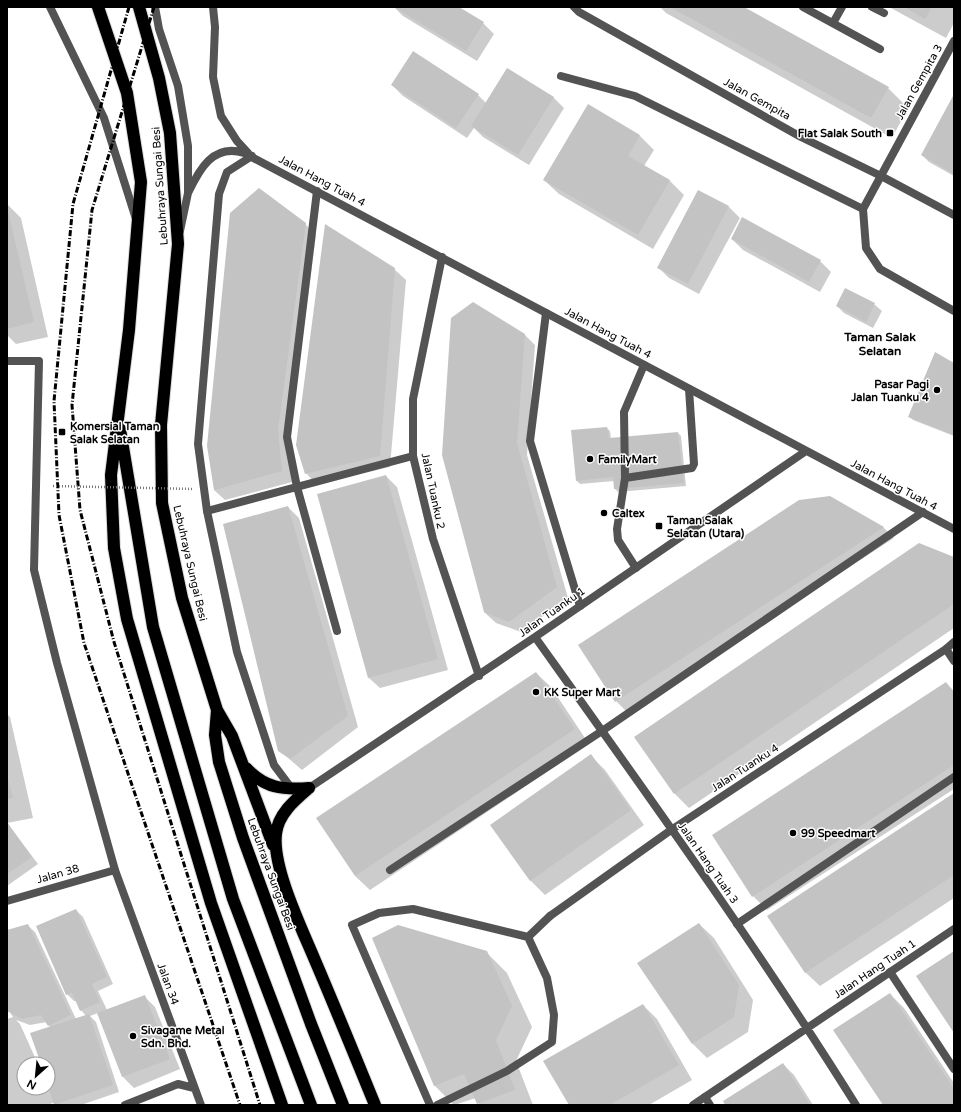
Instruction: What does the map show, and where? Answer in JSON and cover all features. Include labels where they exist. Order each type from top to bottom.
[{"type":"highway","name":"Lebuhraya Sungai Besi","points":[[98,7],[127,93],[141,182],[128,330],[111,475],[114,548],[127,619],[211,903],[282,1105]]},
{"type":"highway","name":"Lebuhraya Sungai Besi","points":[[139,7],[160,78],[170,133],[178,244],[161,425],[162,503],[182,598],[217,710],[215,735],[219,762],[236,815],[311,1024],[343,1105]]},
{"type":"highway","points":[[117,414],[153,627],[233,899],[311,1105]]},
{"type":"highway","points":[[217,710],[232,736],[277,855],[290,899],[375,1105]]},
{"type":"highway","points":[[242,763],[257,780],[273,787],[292,789],[308,788]]},
{"type":"highway","points":[[277,855],[276,834],[280,818],[291,803],[308,788]]},
{"type":"street","points":[[50,7],[104,118],[138,225]]},
{"type":"street","points":[[155,7],[159,29],[178,86],[188,146],[188,193],[178,244]]},
{"type":"street","points":[[213,7],[216,27],[213,77],[220,116],[237,141],[252,156]]},
{"type":"street","name":"Jalan Gempita","points":[[574,7],[579,12],[801,137],[881,176],[954,215]]},
{"type":"street","points":[[803,7],[880,49]]},
{"type":"street","points":[[833,23],[842,7]]},
{"type":"street","points":[[872,7],[884,13]]},
{"type":"street","name":"Jalan Gempita 3","points":[[863,209],[954,41]]},
{"type":"street","points":[[560,76],[635,96],[863,209],[866,248],[880,269],[954,311]]},
{"type":"street","points":[[188,193],[199,170],[205,162],[215,156],[224,152],[235,150],[252,156]]},
{"type":"street","points":[[252,156],[227,172],[219,194],[198,444],[207,511],[236,652],[274,765],[292,789]]},
{"type":"street","name":"Jalan Hang Tuah 4","points":[[252,156],[954,529]]},
{"type":"street","points":[[317,191],[287,437],[297,487],[337,631]]},
{"type":"street","name":"Jalan Tuanku 2","points":[[442,258],[413,400],[413,456],[433,539],[479,676]]},
{"type":"street","points":[[546,313],[530,441],[580,606]]},
{"type":"street","name":"Jalan 34","points":[[7,361],[39,361],[34,570],[57,663],[115,870],[201,1105]]},
{"type":"street","points":[[636,568],[618,540],[617,529],[625,478],[624,412],[644,365]]},
{"type":"street","points":[[625,478],[692,468],[694,464],[690,388]]},
{"type":"street","name":"Jalan Tuanku 1","points":[[308,788],[479,676],[806,451]]},
{"type":"street","points":[[207,511],[413,456]]},
{"type":"street","points":[[390,870],[602,731],[923,512]]},
{"type":"street","name":"Jalan Hang Tuah 3","points":[[536,637],[737,924],[808,1028],[856,1105]]},
{"type":"street","name":"Jalan Tuanku 4","points":[[528,937],[550,916],[672,830],[946,649],[954,642]]},
{"type":"street","points":[[946,649],[954,661]]},
{"type":"street","points":[[737,924],[954,777]]},
{"type":"street","name":"Jalan 38","points":[[7,901],[115,870]]},
{"type":"street","points":[[430,1105],[352,925],[379,913],[413,909],[528,937],[548,978],[554,1016],[552,1042],[507,1071],[437,1105]]},
{"type":"street","name":"Jalan Hang Tuah 1","points":[[693,1105],[954,929]]},
{"type":"street","points":[[890,972],[953,1063]]},
{"type":"street","points":[[125,1105],[178,1084],[194,1088]]},
{"type":"street","points":[[706,1097],[710,1105]]},
{"type":"path","points":[[53,486],[194,489]]},
{"type":"building","points":[[394,7],[459,7],[484,22],[466,51]]},
{"type":"building","points":[[670,7],[744,7],[889,87],[871,118]]},
{"type":"building","points":[[904,7],[932,7],[925,19]]},
{"type":"building","points":[[413,51],[479,94],[456,128],[391,85]]},
{"type":"building","points":[[507,68],[554,97],[518,155],[471,126]]},
{"type":"building","points":[[954,94],[954,174],[921,155]]},
{"type":"building","points":[[588,104],[640,135],[628,156],[670,180],[638,235],[543,180]]},
{"type":"building","points":[[259,188],[306,223],[278,430],[282,471],[214,490],[207,446],[230,213]]},
{"type":"building","points":[[698,190],[729,206],[688,284],[657,268]]},
{"type":"building","points":[[7,207],[34,322],[7,329]]},
{"type":"building","points":[[742,217],[821,260],[809,282],[731,239]]},
{"type":"building","points":[[325,224],[395,268],[380,456],[305,474],[296,445]]},
{"type":"building","points":[[845,288],[875,303],[866,322],[836,306]]},
{"type":"building","points":[[473,302],[525,334],[517,443],[557,587],[509,622],[484,612],[442,455],[451,318]]},
{"type":"building","name":"Pasar Pagi Jalan Tuanku 4","points":[[935,352],[954,363],[954,435],[908,417]]},
{"type":"building","points":[[607,427],[609,438],[678,432],[684,483],[614,489],[613,477],[576,481],[571,430]]},
{"type":"building","points":[[386,475],[438,659],[368,678],[317,494]]},
{"type":"building","points":[[830,496],[884,527],[615,702],[578,645],[799,500]]},
{"type":"building","points":[[288,506],[348,716],[290,759],[278,751],[223,524]]},
{"type":"building","points":[[919,543],[954,557],[954,604],[674,794],[634,737]]},
{"type":"building","points":[[536,672],[575,729],[355,876],[316,818]]},
{"type":"building","points":[[946,682],[954,693],[954,765],[752,897],[712,835]]},
{"type":"building","points":[[591,754],[631,810],[530,881],[490,825]]},
{"type":"building","points":[[7,775],[13,798],[7,799]]},
{"type":"building","points":[[954,793],[954,875],[805,973],[767,916]]},
{"type":"building","points":[[7,822],[32,857],[7,874]]},
{"type":"building","points":[[76,909],[107,977],[92,984],[100,1002],[80,1011],[72,993],[66,995],[36,926]]},
{"type":"building","points":[[699,923],[739,985],[734,1017],[692,1044],[637,963]]},
{"type":"building","points":[[28,924],[71,1015],[48,1026],[41,1015],[22,1019],[7,1011],[7,930]]},
{"type":"building","points":[[398,925],[487,951],[512,1006],[496,1040],[515,1090],[477,1104],[464,1074],[434,1086],[372,938]]},
{"type":"building","points":[[954,951],[954,1033],[916,976]]},
{"type":"building","points":[[890,993],[954,1089],[954,1105],[883,1105],[833,1030]]},
{"type":"building","name":"Sivagame Metal Sdn. Bhd.","points":[[145,995],[170,1059],[122,1077],[97,1013]]},
{"type":"building","points":[[643,1004],[679,1065],[610,1105],[569,1105],[543,1061]]},
{"type":"building","points":[[89,1014],[113,1085],[54,1105],[51,1096],[56,1096],[56,1056],[38,1056],[30,1033]]},
{"type":"building","points":[[783,1063],[810,1105],[725,1105],[723,1101]]},
{"type":"railway","points":[[129,7],[73,204],[54,401],[59,515],[84,643],[240,1105]]},
{"type":"railway","points":[[154,7],[92,210],[72,405],[80,510],[114,642],[260,1105]]},
{"type":"place","name":"Flat Salak South","points":[[890,133]]},
{"type":"place","name":"Pasar Pagi Jalan Tuanku 4","points":[[937,390]]},
{"type":"place","name":"Komersial Taman Salak Selatan","points":[[62,432]]},
{"type":"place","name":"FamilyMart","points":[[590,459]]},
{"type":"place","name":"Caltex","points":[[604,513]]},
{"type":"place","name":"Taman Salak Selatan (Utara)","points":[[659,526]]},
{"type":"place","name":"KK Super Mart","points":[[536,692]]},
{"type":"place","name":"99 Speedmart","points":[[793,833]]},
{"type":"place","name":"Sivagame Metal Sdn. Bhd.","points":[[133,1036]]},
{"type":"district","name":"Taman Salak Selatan","points":[[880,344]]}]
